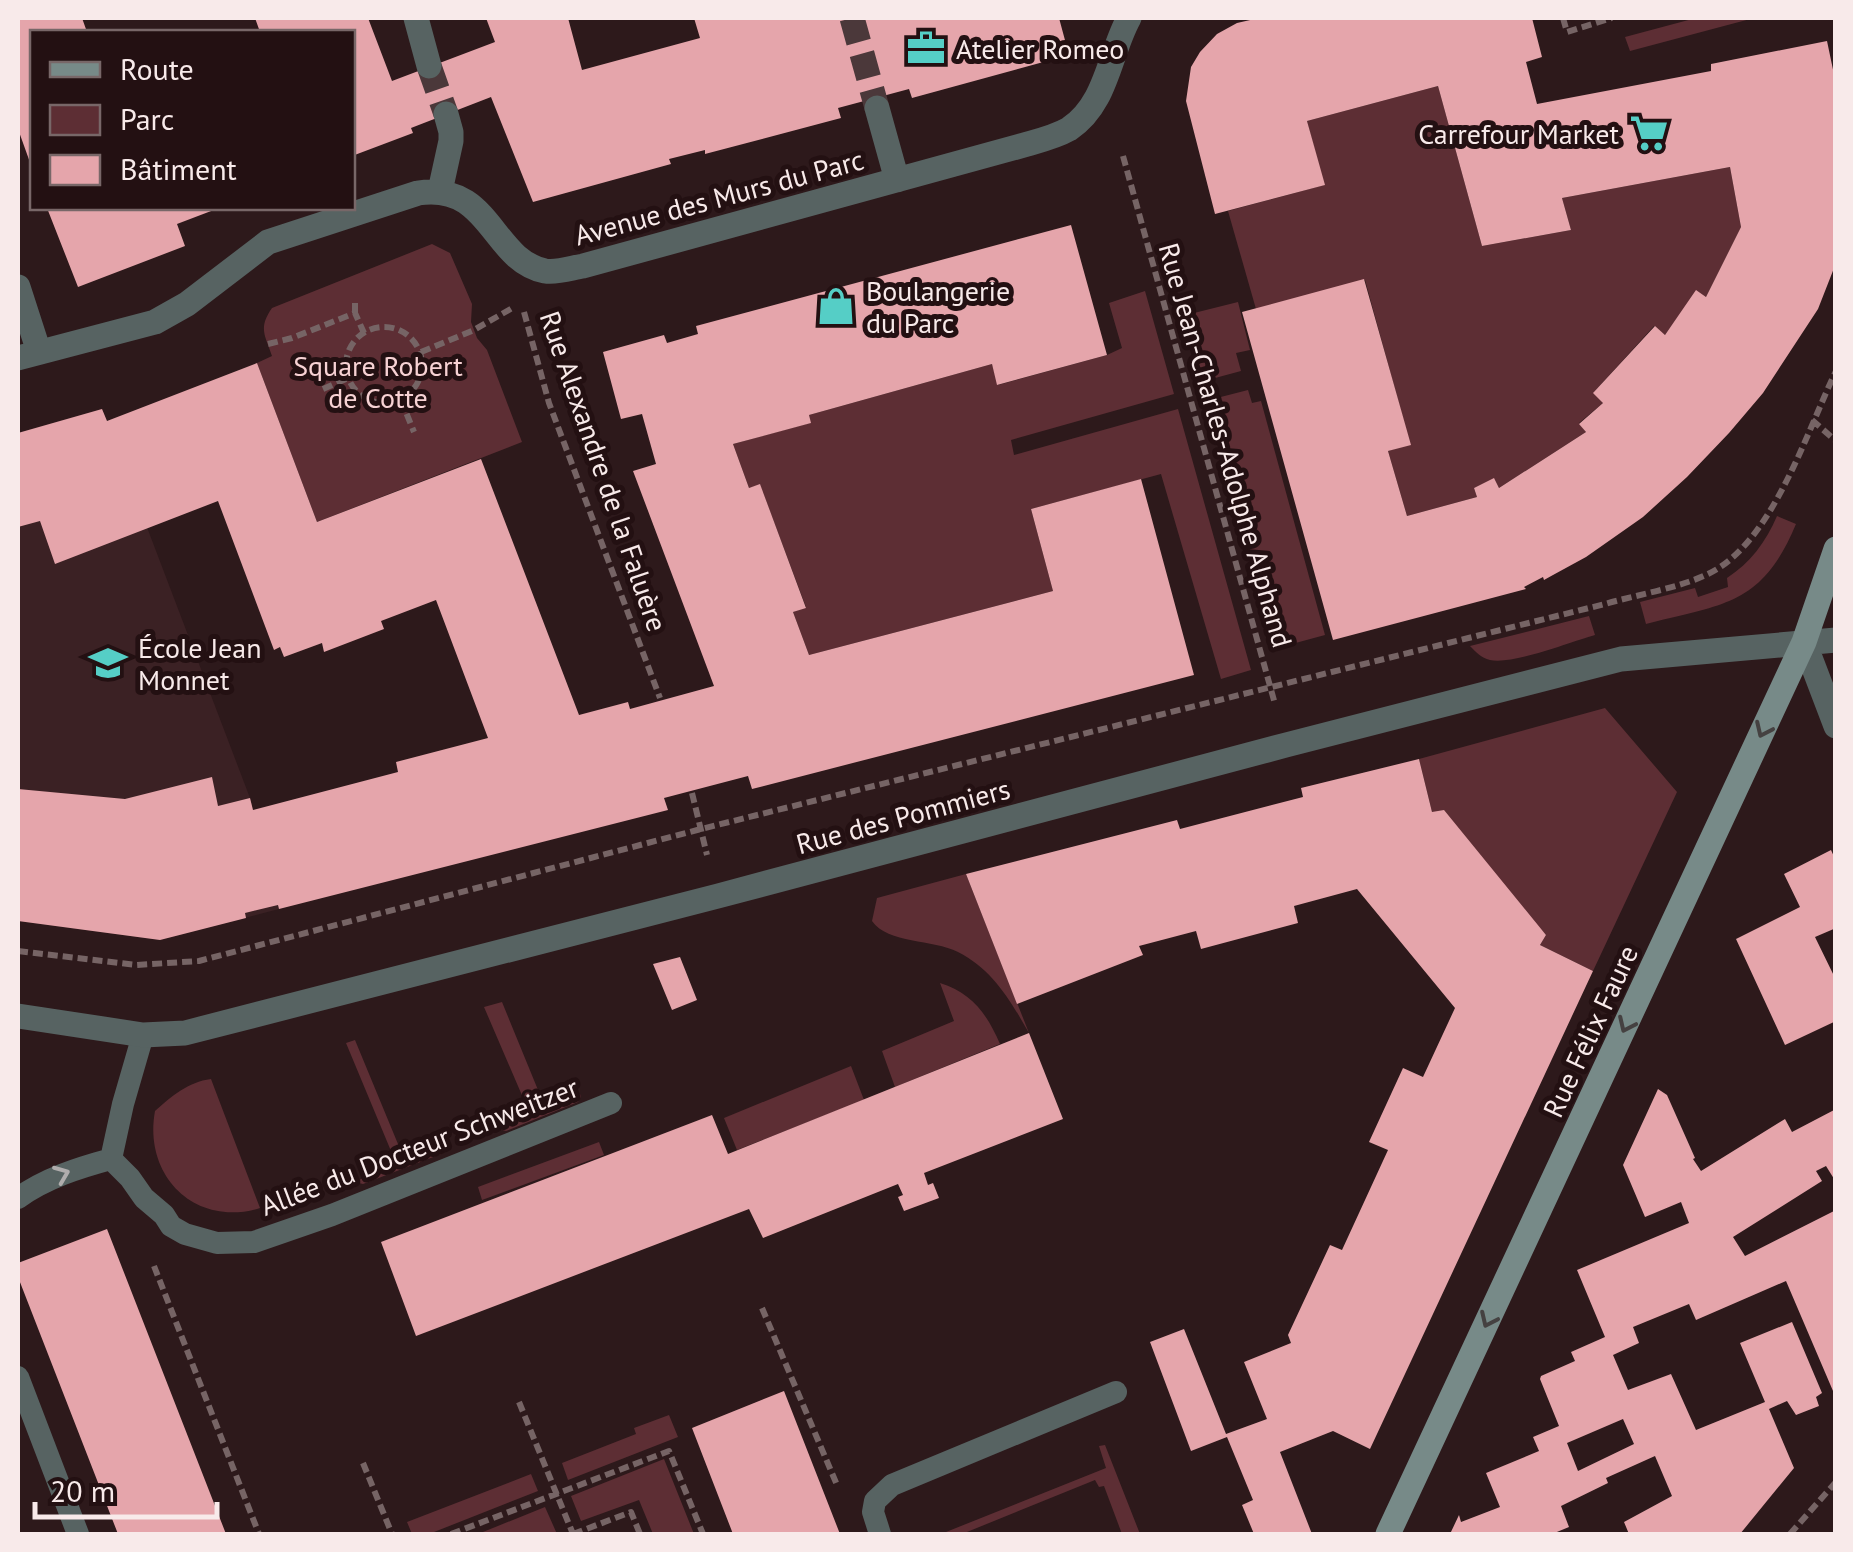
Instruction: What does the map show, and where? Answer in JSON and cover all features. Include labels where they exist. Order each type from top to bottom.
[{"type":"main road","name":"Rue Félix Faure","points":[[1388,1534],[1804,642],[1836,549]]},
{"type":"street","points":[[416,18],[430,66]]},
{"type":"street","name":"Avenue des Murs du Parc","points":[[440,191],[467,202],[528,264],[546,271],[583,266],[1024,145],[1068,129],[1082,117],[1103,87],[1118,38],[1129,18]]},
{"type":"street","points":[[877,108],[897,180]]},
{"type":"street","points":[[18,287],[28,355],[155,322],[187,304],[268,242],[408,195],[440,191],[451,141],[446,114]]},
{"type":"street","name":"Rue des Pommiers","points":[[18,1016],[143,1035],[185,1032],[1621,660],[1836,640]]},
{"type":"street","points":[[1804,642],[1836,726]]},
{"type":"lane","points":[[18,1198],[47,1180],[111,1159],[122,1104],[143,1035]]},
{"type":"lane","name":"Allée du Docteur Schweitzer","points":[[111,1159],[171,1226],[200,1240],[254,1242],[332,1215],[611,1103]]},
{"type":"lane","points":[[18,1377],[78,1534]]},
{"type":"lane","points":[[877,1523],[875,1501],[892,1484],[1116,1392]]},
{"type":"path","points":[[1564,18],[1568,32],[1612,18]]},
{"type":"path","name":"Rue Jean-Charles-Adolphe Alphand","points":[[1122,156],[1286,745]]},
{"type":"path","points":[[356,302],[355,314],[364,333]]},
{"type":"path","name":"Rue Alexandre de la Faluère","points":[[421,352],[442,338],[474,330],[521,303],[549,403],[660,698]]},
{"type":"path","points":[[268,344],[355,314]]},
{"type":"path","points":[[385,326],[396,328],[415,341],[421,352],[422,374],[418,385],[401,400],[370,401],[353,388],[346,368],[350,348],[364,333],[385,326]]},
{"type":"path","points":[[1836,371],[1812,420],[1836,441]]},
{"type":"path","points":[[323,389],[348,378]]},
{"type":"path","points":[[401,400],[414,432]]},
{"type":"path","name":"Rue des Pommiers","points":[[18,951],[137,966],[200,961],[701,828],[1696,579],[1747,546],[1771,510],[1812,420]]},
{"type":"path","points":[[692,793],[718,896]]},
{"type":"path","points":[[164,1215],[151,1222],[143,1238],[259,1534]]},
{"type":"path","points":[[762,1308],[833,1479],[877,1523]]},
{"type":"path","points":[[519,1402],[573,1534],[632,1512],[640,1534]]},
{"type":"path","points":[[451,1534],[669,1450],[703,1534]]},
{"type":"path","points":[[363,1463],[392,1534]]},
{"type":"path","points":[[1790,1534],[1836,1482]]},
{"type":"shaded area","name":"École Jean Monnet","points":[[102,409],[250,798],[279,909],[160,940],[18,921],[18,433]]},
{"type":"green space","points":[[1696,18],[1754,18],[1630,51],[1625,37]]},
{"type":"green space","points":[[1438,86],[1482,246],[1571,230],[1562,198],[1730,167],[1741,227],[1706,297],[1697,291],[1665,335],[1654,326],[1594,392],[1603,403],[1579,423],[1586,432],[1499,488],[1494,479],[1474,488],[1477,497],[1407,516],[1388,451],[1410,444],[1365,280],[1256,309],[1228,211],[1324,185],[1307,121]]},
{"type":"green space","name":"Square Robert de Cotte","points":[[432,244],[450,253],[472,304],[471,322],[477,338],[487,350],[522,442],[317,522],[257,363],[272,356],[264,332],[265,321],[272,308]]},
{"type":"green space","points":[[1145,291],[1174,394],[1011,440],[1014,455],[1178,409],[1251,670],[1221,679],[1161,474],[1031,509],[1053,591],[809,655],[793,612],[806,607],[760,485],[749,488],[733,444],[810,423],[809,415],[992,364],[998,385],[1107,355],[1122,348],[1109,303]]},
{"type":"green space","points":[[1238,302],[1250,350],[1236,353],[1241,371],[1204,381],[1186,315]]},
{"type":"green space","points":[[1248,390],[1252,403],[1261,401],[1325,635],[1277,648],[1209,400]]},
{"type":"green space","points":[[1777,516],[1796,524],[1783,551],[1754,586],[1718,605],[1646,624],[1640,602],[1695,588],[1698,597],[1728,587],[1727,578],[1756,551]]},
{"type":"green space","points":[[1589,616],[1595,635],[1527,656],[1490,660],[1470,646]]},
{"type":"green space","points":[[1605,708],[1677,792],[1593,971],[1540,945],[1546,935],[1432,812],[1419,759]]},
{"type":"green space","points":[[966,874],[1029,1033],[999,987],[970,959],[948,948],[889,934],[872,921],[877,898]]},
{"type":"green space","points":[[940,983],[977,1006],[1000,1044],[895,1087],[882,1051],[954,1021]]},
{"type":"green space","points":[[502,1002],[545,1107],[580,1094],[581,1097],[578,1102],[506,1131],[496,1128],[530,1114],[484,1007]]},
{"type":"green space","points":[[355,1040],[405,1161],[444,1144],[445,1147],[441,1154],[363,1184],[359,1180],[396,1163],[346,1043]]},
{"type":"green space","points":[[851,1066],[864,1100],[737,1150],[724,1118]]},
{"type":"green space","points":[[211,1079],[260,1208],[236,1212],[195,1203],[166,1176],[157,1156],[153,1135],[155,1111],[188,1086]]},
{"type":"green space","points":[[599,1142],[604,1155],[482,1200],[478,1187]]},
{"type":"green space","points":[[669,1415],[678,1437],[568,1480],[562,1463],[636,1434],[634,1428]]},
{"type":"green space","points":[[1105,1445],[1140,1534],[1122,1534],[1104,1486],[1099,1487],[1095,1480],[962,1534],[941,1534],[1106,1468],[1099,1446]]},
{"type":"green space","points":[[664,1459],[694,1534],[653,1534],[639,1500],[581,1521],[571,1496]]},
{"type":"green space","points":[[531,1474],[538,1491],[429,1534],[412,1534],[407,1522]]},
{"type":"green space","points":[[545,1507],[557,1534],[478,1534]]},
{"type":"building","points":[[18,18],[82,18],[86,30],[30,30],[30,162],[18,129]]},
{"type":"building","points":[[255,18],[368,18],[392,81],[495,42],[486,18],[568,18],[582,70],[700,38],[694,18],[1059,18],[1069,55],[912,98],[909,89],[838,108],[841,118],[705,154],[705,150],[669,159],[671,164],[533,202],[491,97],[355,155],[355,30],[259,30]]},
{"type":"building","points":[[1259,18],[1532,18],[1542,57],[1526,62],[1537,104],[1711,71],[1711,64],[1827,41],[1836,84],[1836,263],[1818,309],[1763,393],[1729,433],[1643,517],[1586,557],[1526,589],[1333,640],[1242,312],[1364,279],[1411,445],[1388,451],[1407,516],[1477,497],[1474,488],[1494,478],[1499,488],[1586,432],[1579,424],[1603,403],[1593,393],[1655,326],[1665,335],[1696,290],[1706,297],[1741,227],[1730,167],[1562,198],[1571,230],[1482,246],[1438,86],[1307,121],[1325,185],[1215,214],[1186,101],[1191,67],[1217,34],[1237,23]]},
{"type":"building","points":[[48,210],[214,210],[177,224],[185,246],[78,287]]},
{"type":"building","points":[[1071,225],[1107,355],[997,385],[992,364],[809,415],[811,423],[733,444],[749,488],[760,484],[806,608],[793,612],[809,655],[1053,591],[1031,509],[1141,479],[1194,675],[752,789],[748,776],[664,798],[668,810],[279,909],[278,905],[245,913],[246,918],[160,940],[18,921],[18,789],[125,799],[212,777],[218,806],[250,798],[253,810],[398,772],[396,762],[488,738],[436,600],[381,621],[384,629],[324,652],[322,643],[284,657],[280,647],[274,650],[218,501],[55,564],[40,521],[18,527],[18,433],[102,409],[107,421],[257,363],[317,522],[481,459],[579,715],[628,702],[630,709],[714,686],[633,471],[656,464],[642,414],[621,419],[603,352],[664,335],[667,343],[698,334],[696,326]]},
{"type":"building","points":[[1419,759],[1432,812],[1444,810],[1546,935],[1540,945],[1593,971],[1370,1449],[1333,1431],[1280,1452],[1312,1534],[1254,1534],[1242,1505],[1253,1500],[1227,1437],[1191,1451],[1150,1342],[1184,1329],[1226,1434],[1267,1419],[1244,1362],[1291,1343],[1288,1335],[1330,1245],[1342,1250],[1388,1150],[1369,1142],[1403,1068],[1423,1077],[1455,1008],[1357,889],[1294,906],[1298,923],[1201,949],[1196,931],[1139,946],[1143,955],[1017,1004],[966,874],[1177,820],[1180,829],[1303,797],[1301,788]]},
{"type":"building","points":[[1831,850],[1836,861],[1836,928],[1815,937],[1836,980],[1836,1021],[1785,1045],[1736,939],[1800,907],[1784,874]]},
{"type":"building","points":[[680,957],[697,1000],[672,1010],[653,964]]},
{"type":"building","points":[[1029,1033],[1063,1119],[924,1173],[939,1198],[904,1211],[898,1184],[763,1238],[749,1209],[416,1336],[381,1242],[712,1115],[728,1154]]},
{"type":"building","points":[[1658,1089],[1667,1095],[1701,1171],[1785,1119],[1792,1132],[1836,1109],[1836,1182],[1826,1166],[1816,1171],[1822,1181],[1733,1237],[1745,1256],[1836,1210],[1836,1398],[1786,1281],[1696,1320],[1689,1304],[1633,1327],[1639,1343],[1613,1355],[1628,1390],[1671,1374],[1696,1430],[1765,1402],[1740,1343],[1792,1322],[1822,1393],[1816,1397],[1819,1406],[1796,1415],[1787,1401],[1769,1409],[1794,1468],[1740,1534],[1629,1534],[1624,1522],[1672,1496],[1655,1456],[1606,1478],[1608,1483],[1561,1506],[1569,1527],[1552,1534],[1450,1534],[1459,1515],[1461,1522],[1500,1507],[1486,1473],[1539,1451],[1533,1437],[1559,1426],[1541,1376],[1575,1361],[1571,1352],[1605,1337],[1577,1270],[1689,1223],[1681,1202],[1645,1217],[1623,1165]],"holes":[[[1623,1419],[1634,1444],[1578,1471],[1567,1443]]]},
{"type":"building","points":[[107,1229],[226,1534],[118,1534],[18,1277],[18,1263]]},
{"type":"building","points":[[784,1391],[840,1534],[733,1534],[692,1428]]},
{"type":"tunnel","points":[[852,18],[877,108]]},
{"type":"tunnel","points":[[429,66],[446,114]]},
{"type":"place","name":"Atelier Romeo","points":[[926,48]]},
{"type":"place","name":"Carrefour Market","points":[[1649,133]]},
{"type":"place","name":"Boulangerie du Parc","points":[[836,306]]},
{"type":"place","name":"École Jean Monnet","points":[[108,663]]}]
